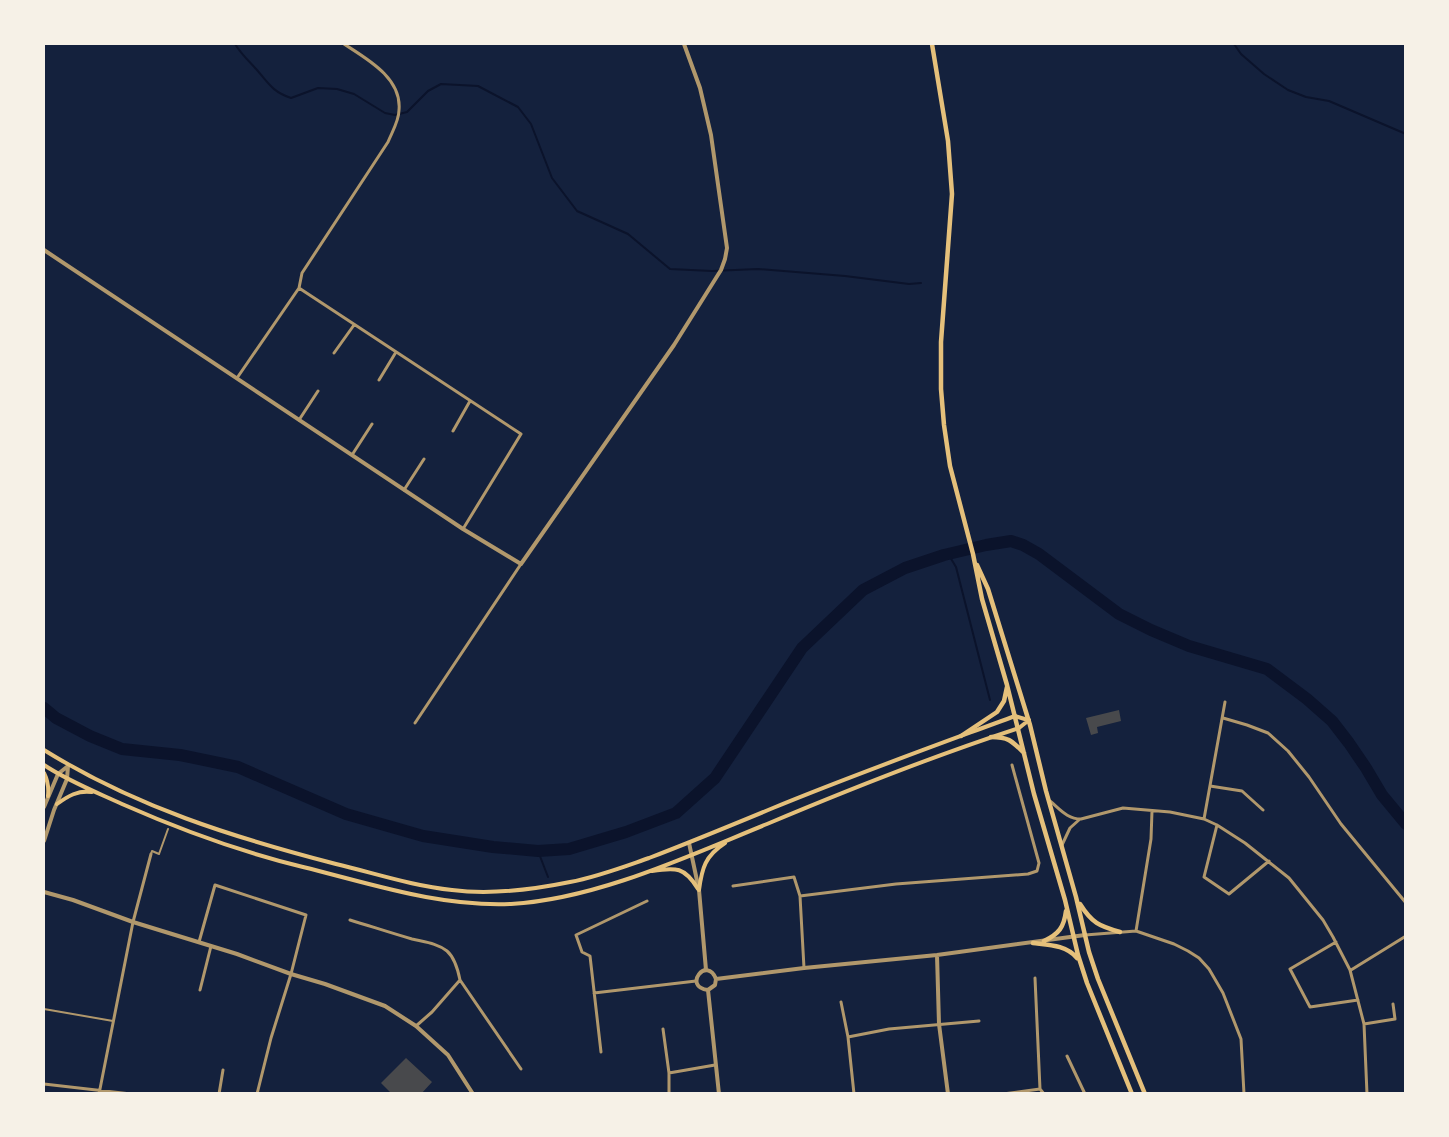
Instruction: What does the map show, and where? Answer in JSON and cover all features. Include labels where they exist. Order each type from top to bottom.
[{"type":"highway","points":[[932,44],[948,141],[952,194],[941,342],[941,389],[950,466],[982,599],[1019,728],[1034,794],[1067,908],[1080,963],[1132,1094]]},
{"type":"highway","points":[[973,554],[988,589],[1029,720],[1089,952],[1144,1094]]},
{"type":"highway","points":[[961,736],[997,712],[1004,701],[1007,685]]},
{"type":"highway","points":[[991,737],[1009,739],[1026,755]]},
{"type":"highway","points":[[1075,892],[1080,905],[1092,920],[1098,925],[1120,932]]},
{"type":"highway","points":[[1044,941],[1058,933],[1064,922],[1067,908]]},
{"type":"highway","points":[[1033,943],[1059,946],[1075,956],[1080,963]]},
{"type":"main road","points":[[44,750],[68,766],[130,797],[224,832],[394,879],[451,890],[479,892],[507,891],[572,882],[600,875],[689,843],[1015,716],[1029,720]]},
{"type":"main road","points":[[44,765],[68,779],[168,824],[274,860],[420,897],[484,904],[512,904],[567,896],[643,873],[921,762],[1019,728],[1029,720]]},
{"type":"main road","points":[[44,772],[49,787],[48,796]]},
{"type":"main road","points":[[57,804],[68,796],[81,792],[100,794]]},
{"type":"main road","points":[[699,890],[702,872],[708,859],[718,848],[737,836]]},
{"type":"main road","points":[[643,873],[677,869],[688,874],[699,890]]},
{"type":"street","points":[[236,379],[299,288],[303,273],[388,142],[397,119],[398,100],[386,75],[377,65],[344,44]]},
{"type":"street","points":[[416,723],[521,564],[674,345],[722,266],[727,248],[711,135],[700,88],[684,44]]},
{"type":"street","points":[[44,250],[463,529],[521,564]]},
{"type":"street","points":[[299,288],[521,434],[463,529]]},
{"type":"street","points":[[334,353],[354,325]]},
{"type":"street","points":[[379,380],[396,352]]},
{"type":"street","points":[[299,420],[318,391]]},
{"type":"street","points":[[453,431],[470,401]]},
{"type":"street","points":[[352,455],[372,424]]},
{"type":"street","points":[[404,490],[424,459]]},
{"type":"street","points":[[1204,819],[1225,702]]},
{"type":"street","points":[[1223,718],[1268,733],[1288,751],[1309,777],[1341,825],[1406,903]]},
{"type":"street","points":[[800,896],[896,884],[1028,874],[1037,871],[1039,863],[1012,765]]},
{"type":"street","points":[[44,807],[58,774],[68,766]]},
{"type":"street","points":[[44,841],[68,779],[68,766]]},
{"type":"street","points":[[1210,786],[1242,792],[1263,810]]},
{"type":"street","points":[[1048,799],[1070,818],[1082,819]]},
{"type":"street","points":[[1062,846],[1075,822],[1123,808],[1170,812],[1204,819],[1217,825],[1269,861],[1289,878],[1323,920],[1350,970],[1364,1024],[1367,1094]]},
{"type":"street","points":[[1136,931],[1152,825],[1152,811]]},
{"type":"street","points":[[1217,825],[1204,877],[1229,894],[1269,861]]},
{"type":"street","points":[[99,1092],[133,922],[151,854],[152,852],[159,854],[168,830]]},
{"type":"street","points":[[689,843],[699,890],[706,970]]},
{"type":"street","points":[[733,886],[794,878],[800,896],[804,968]]},
{"type":"street","points":[[199,942],[215,885],[306,915],[257,1094]]},
{"type":"street","points":[[44,892],[325,984],[385,1006],[416,1026],[448,1054],[474,1094]]},
{"type":"street","points":[[601,1052],[590,956],[582,952],[576,935],[647,901]]},
{"type":"street","points":[[350,920],[434,944],[447,951],[458,969],[460,980],[521,1069]]},
{"type":"street","points":[[716,979],[804,968],[937,956],[1085,935],[1136,931],[1188,951],[1199,958],[1209,969],[1223,993],[1241,1039],[1244,1094]]},
{"type":"street","points":[[1350,970],[1406,936]]},
{"type":"street","points":[[1336,942],[1290,969],[1310,1007],[1358,1000]]},
{"type":"street","points":[[200,990],[211,946]]},
{"type":"street","points":[[937,956],[939,1024],[948,1094]]},
{"type":"street","points":[[696,981],[700,988],[708,990],[713,987],[716,979],[714,974],[706,970]]},
{"type":"street","points":[[696,981],[699,974],[706,970]]},
{"type":"street","points":[[1035,978],[1040,1089],[1044,1094]]},
{"type":"street","points":[[416,1026],[432,1012],[460,980]]},
{"type":"street","points":[[594,993],[696,981]]},
{"type":"street","points":[[708,990],[719,1094]]},
{"type":"street","points":[[840,1002],[848,1037],[854,1094]]},
{"type":"street","points":[[1364,1024],[1395,1019],[1393,1004]]},
{"type":"street","points":[[44,1009],[113,1021]]},
{"type":"street","points":[[848,1037],[889,1029],[979,1021]]},
{"type":"street","points":[[663,1029],[669,1073],[669,1094]]},
{"type":"street","points":[[1067,1056],[1084,1094]]},
{"type":"street","points":[[669,1073],[715,1065]]},
{"type":"street","points":[[219,1094],[223,1070]]},
{"type":"street","points":[[44,1084],[131,1094]]},
{"type":"street","points":[[1003,1094],[1040,1089]]},
{"type":"building","points":[[1119,710],[1121,721],[1097,727],[1098,733],[1091,735],[1086,718]]},
{"type":"building","points":[[406,1058],[432,1082],[421,1094],[392,1094],[381,1083]]},
{"type":"waterway","points":[[235,44],[272,87],[291,98],[318,88],[337,89],[354,94],[385,113],[395,115],[407,112],[428,91],[441,84],[478,86],[518,107],[531,124],[552,178],[577,211],[628,234],[670,269],[712,271],[758,269],[909,284],[921,283]]},
{"type":"waterway","points":[[1234,44],[1241,54],[1264,74],[1288,90],[1306,97],[1329,101],[1406,134]]},
{"type":"waterway","points":[[44,708],[56,718],[90,736],[122,749],[180,755],[238,767],[346,814],[423,836],[493,847],[538,851],[569,849],[626,832],[676,813],[715,778],[802,648],[863,590],[905,568],[944,555],[1011,541],[1039,554],[1119,614],[1189,646],[1267,669],[1332,721],[1366,768],[1382,795],[1406,824]]},
{"type":"waterway","points":[[944,555],[950,557],[956,567],[990,700]]},
{"type":"waterway","points":[[538,851],[548,877]]}]
